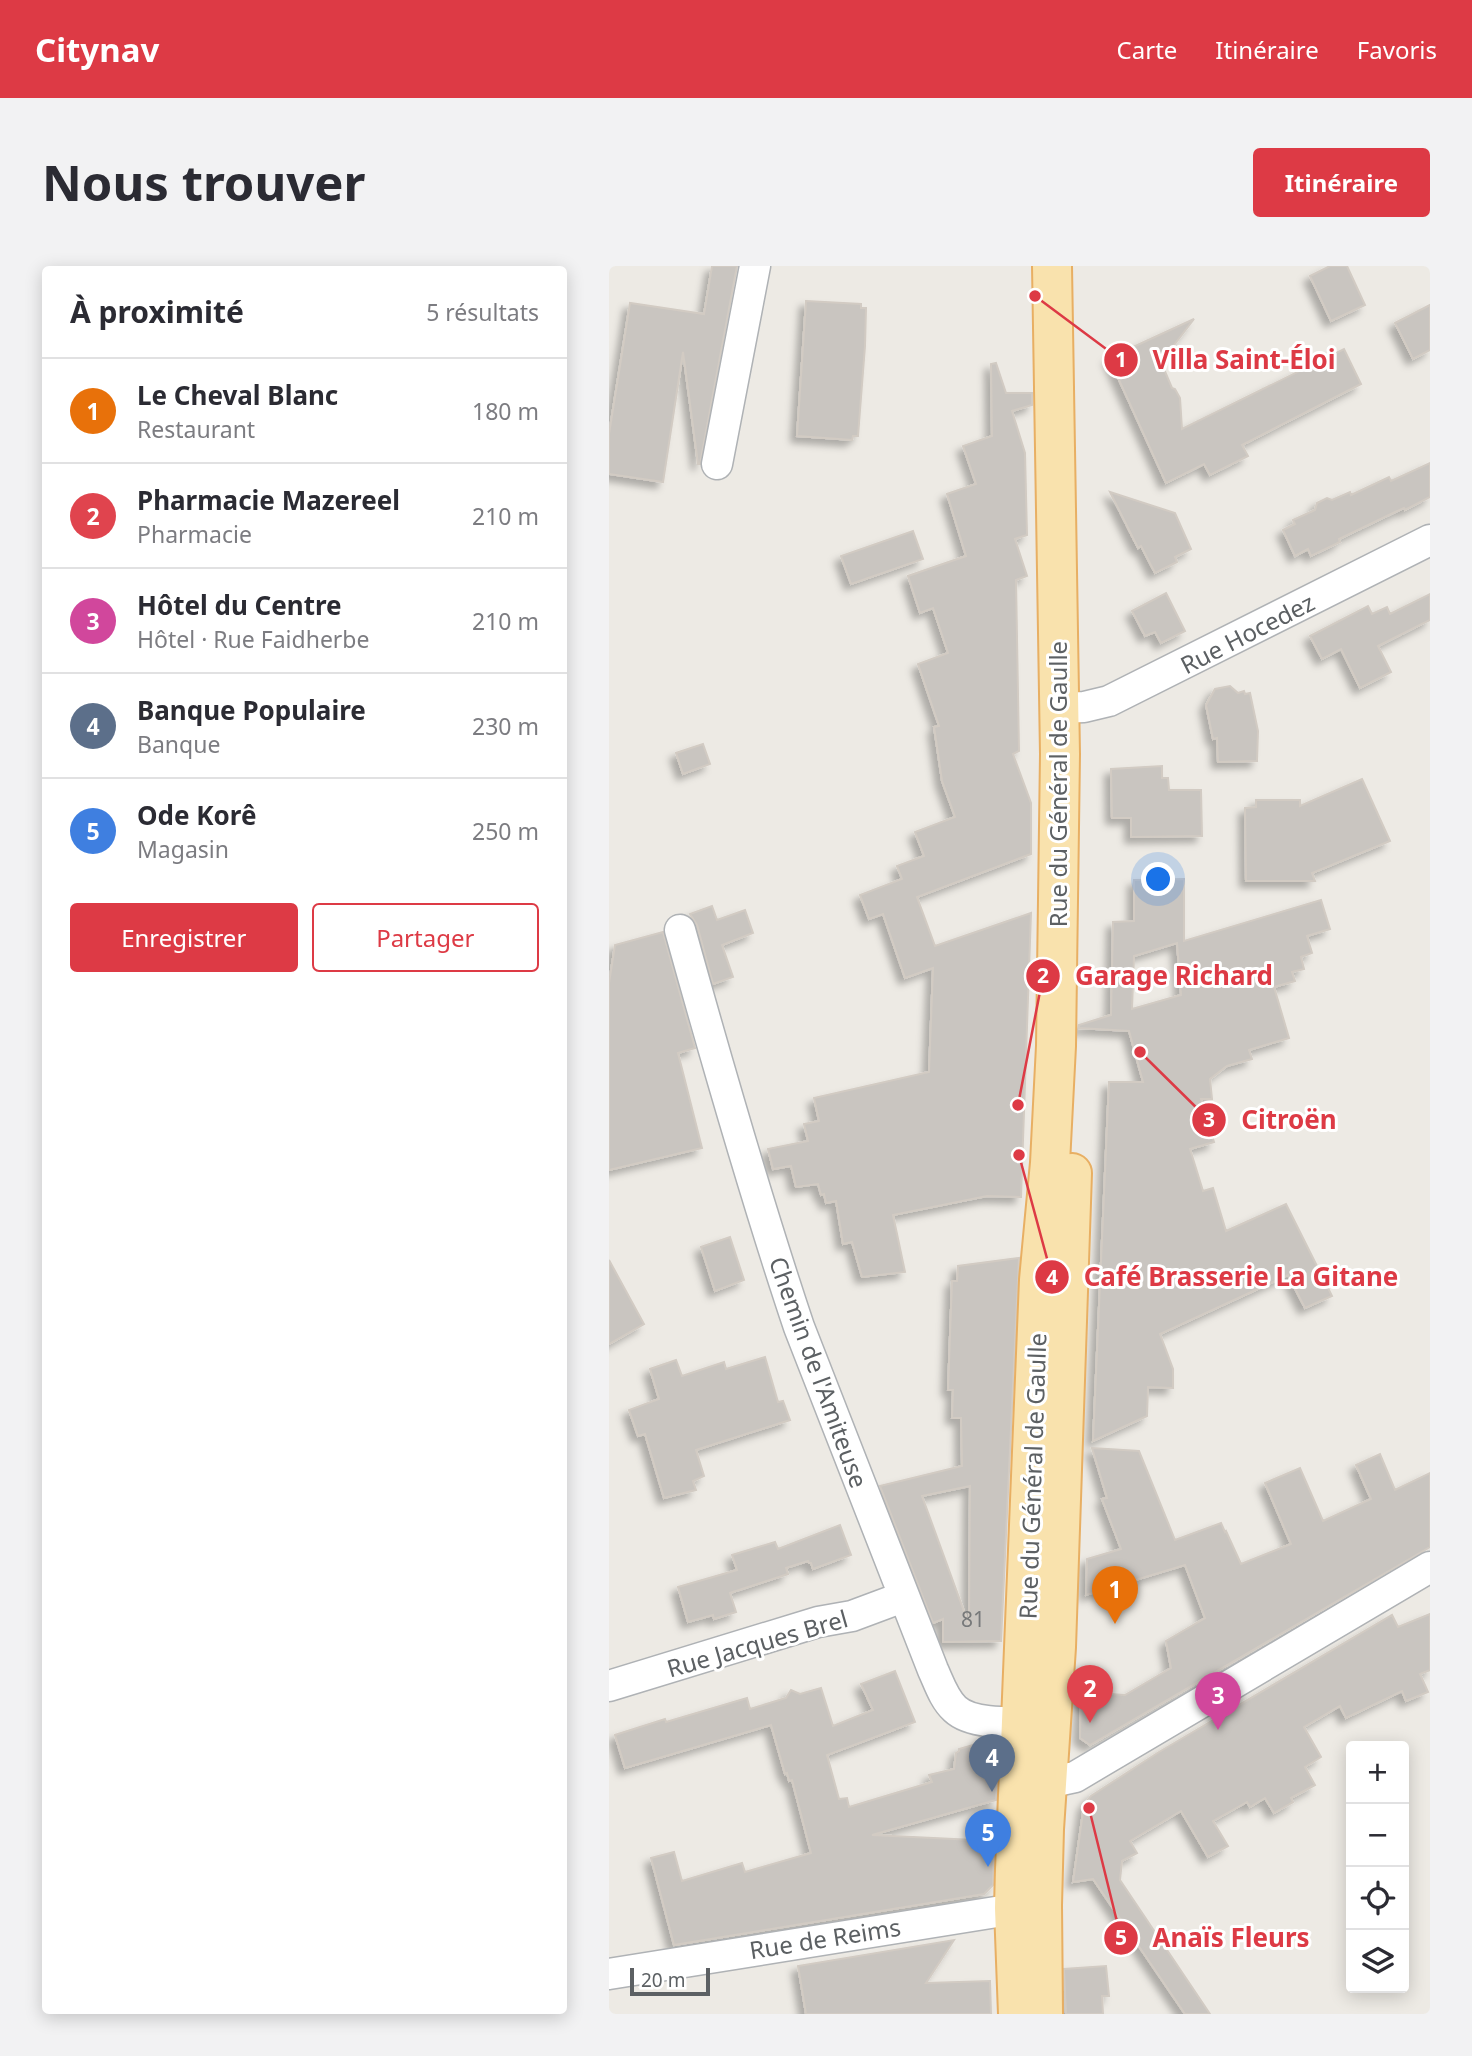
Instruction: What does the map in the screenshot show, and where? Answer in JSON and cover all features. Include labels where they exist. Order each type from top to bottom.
[{"type":"main road","name":"Rue du Général de Gaulle","points":[[1018,2014],[1028,1906],[1044,1829],[1033,1783],[1069,1289],[1076,931],[1071,707],[1052,266]]},
{"type":"main road","name":"Rue du Général de Gaulle","points":[[1071,707],[1076,266]]},
{"type":"main road","name":"Rue du Général de Gaulle","points":[[1028,1906],[1044,2014]]},
{"type":"street","points":[[717,464],[755,266]]},
{"type":"street","name":"Rue Hocedez","points":[[1071,707],[1109,701],[1430,540]]},
{"type":"street","name":"Chemin de l'Amiteuse","points":[[680,930],[711,1041],[799,1327],[933,1670],[944,1694],[955,1709],[969,1717],[986,1721],[1037,1722]]},
{"type":"street","points":[[1033,1783],[1075,1777],[1430,1567]]},
{"type":"street","name":"Rue Jacques Brel","points":[[609,1686],[818,1622],[852,1616],[904,1597]]},
{"type":"street","name":"Rue de Reims","points":[[609,1974],[1028,1906]]},
{"type":"building","points":[[712,266],[737,266],[700,464],[683,352],[663,482],[609,474],[609,434],[630,303],[704,314]]},
{"type":"building","points":[[1330,266],[1347,266],[1365,305],[1331,321],[1310,276]]},
{"type":"building","points":[[806,301],[861,304],[861,308],[866,308],[858,436],[853,436],[852,440],[797,436]]},
{"type":"building","points":[[1430,305],[1430,350],[1413,359],[1395,323]]},
{"type":"building","points":[[1194,319],[1161,362],[1172,388],[1180,398],[1182,429],[1344,349],[1361,384],[1242,445],[1248,456],[1210,475],[1204,464],[1166,483],[1109,358]]},
{"type":"building","points":[[996,363],[1006,393],[1032,393],[1032,405],[1012,411],[1025,453],[1027,535],[1015,539],[1027,576],[1016,580],[1019,751],[1013,754],[1031,803],[1031,854],[917,897],[935,946],[1031,913],[1021,1197],[987,1196],[893,1215],[905,1272],[862,1277],[852,1242],[843,1244],[836,1201],[826,1203],[818,1184],[796,1187],[791,1166],[773,1169],[768,1149],[808,1141],[804,1124],[819,1121],[814,1098],[929,1072],[933,968],[905,978],[883,914],[869,919],[860,895],[902,879],[897,866],[924,856],[915,832],[955,817],[942,781],[934,727],[939,726],[918,664],[948,653],[933,608],[920,613],[908,576],[966,556],[947,494],[976,484],[963,446],[992,436],[991,364]]},
{"type":"building","points":[[1430,463],[1430,497],[1339,539],[1340,542],[1311,556],[1308,549],[1295,556],[1283,530],[1295,524],[1293,520],[1315,510],[1317,503],[1350,492],[1351,495],[1389,477],[1391,481]]},
{"type":"building","points":[[1110,492],[1175,513],[1191,549],[1175,557],[1177,562],[1155,573],[1141,546],[1138,548]]},
{"type":"building","points":[[913,531],[923,559],[851,584],[841,556]]},
{"type":"building","points":[[1166,593],[1185,631],[1161,643],[1155,632],[1145,636],[1132,611]]},
{"type":"building","points":[[1430,594],[1430,620],[1378,646],[1391,672],[1360,688],[1341,649],[1322,659],[1310,636],[1368,606],[1372,614],[1387,607],[1390,614]]},
{"type":"building","points":[[1230,686],[1238,693],[1250,693],[1258,731],[1257,761],[1218,762],[1217,738],[1213,739],[1206,705],[1215,689]]},
{"type":"building","points":[[703,744],[710,764],[683,774],[676,753]]},
{"type":"building","points":[[1162,766],[1162,778],[1168,778],[1169,790],[1201,790],[1202,836],[1131,837],[1131,818],[1112,818],[1111,769]]},
{"type":"building","points":[[1362,779],[1390,841],[1312,873],[1315,881],[1246,881],[1245,808],[1256,807],[1256,800],[1300,800],[1300,806]]},
{"type":"building","points":[[1184,879],[1184,941],[1321,900],[1330,929],[1307,936],[1312,953],[1301,957],[1304,969],[1292,972],[1295,981],[1274,987],[1289,1038],[1249,1050],[1252,1059],[1227,1066],[1210,1079],[1212,1099],[1201,1099],[1214,1142],[1190,1149],[1203,1191],[1213,1188],[1226,1231],[1286,1204],[1332,1296],[1305,1308],[1288,1275],[1160,1334],[1173,1369],[1173,1388],[1148,1387],[1147,1416],[1093,1441],[1109,1082],[1143,1082],[1129,1031],[1079,1028],[1079,1025],[1111,1015],[1113,922],[1134,921],[1134,880]],"holes":[[[1177,943],[1181,995],[1132,1009],[1134,956]]]},
{"type":"building","points":[[712,906],[717,920],[745,910],[753,933],[722,945],[733,977],[713,984],[697,925],[690,914]]},
{"type":"building","points":[[663,932],[695,1048],[678,1053],[702,1148],[609,1170],[609,983],[615,945]]},
{"type":"building","points":[[730,1237],[744,1280],[715,1291],[701,1247]]},
{"type":"building","points":[[1019,1258],[1001,1641],[943,1642],[943,1619],[933,1623],[880,1486],[962,1466],[961,1418],[952,1418],[953,1390],[948,1390],[952,1281],[957,1281],[958,1266]],"holes":[[[970,1486],[969,1625],[922,1496]]]},
{"type":"building","points":[[609,1260],[644,1324],[609,1344]]},
{"type":"building","points":[[765,1357],[778,1402],[783,1401],[790,1420],[696,1450],[704,1476],[693,1481],[696,1490],[664,1498],[645,1434],[638,1436],[629,1410],[659,1399],[650,1369],[676,1360],[682,1376],[724,1362],[726,1369]]},
{"type":"building","points":[[1092,1448],[1139,1451],[1175,1540],[1221,1523],[1241,1564],[1291,1544],[1265,1483],[1300,1468],[1323,1521],[1371,1499],[1356,1465],[1380,1454],[1395,1490],[1430,1473],[1430,1547],[1090,1745],[1080,1738],[1081,1692],[1125,1695],[1171,1668],[1166,1641],[1205,1618],[1185,1565],[1086,1595],[1087,1559],[1121,1549],[1102,1499],[1107,1498]]},
{"type":"building","points":[[840,1525],[851,1555],[813,1569],[808,1561],[786,1568],[788,1574],[730,1593],[736,1612],[714,1619],[713,1615],[688,1622],[678,1587],[737,1570],[732,1555],[775,1542],[778,1549]]},
{"type":"building","points":[[1430,1614],[1430,1670],[1420,1674],[1428,1692],[1406,1701],[1402,1691],[1346,1718],[1340,1706],[1304,1727],[1321,1757],[1305,1767],[1315,1785],[1291,1798],[1293,1802],[1274,1813],[1265,1798],[1250,1807],[1247,1802],[1213,1821],[1228,1846],[1208,1857],[1181,1811],[1130,1841],[1137,1853],[1122,1861],[1120,1880],[1210,2014],[1185,2014],[1093,1879],[1073,1882],[1084,1805],[1091,1796],[1159,1752],[1392,1615],[1398,1627]]},
{"type":"building","points":[[895,1671],[915,1722],[827,1755],[839,1799],[847,1798],[849,1807],[932,1782],[929,1775],[954,1769],[959,1749],[973,1745],[998,1745],[996,1800],[872,1835],[994,1841],[993,1885],[984,1894],[674,1945],[651,1858],[674,1852],[682,1881],[742,1863],[745,1872],[811,1853],[792,1780],[789,1781],[787,1773],[785,1774],[771,1725],[625,1768],[615,1735],[747,1698],[750,1709],[786,1698],[791,1690],[800,1694],[821,1688],[833,1726],[873,1710],[861,1684]]},
{"type":"building","points":[[954,1940],[926,1983],[990,1981],[991,2014],[806,2014],[798,1966]]},
{"type":"building","points":[[1106,1966],[1109,1996],[1102,1996],[1103,2014],[1066,2014],[1064,1969]]},
{"type":"place","name":"Villa Saint-Éloi","points":[[1035,296]]},
{"type":"place","name":"Citroën","points":[[1140,1052]]},
{"type":"place","name":"Garage Richard","points":[[1018,1105]]},
{"type":"place","name":"Café Brasserie La Gitane","points":[[1019,1155]]},
{"type":"place","name":"Le Cheval Blanc","points":[[1115,1624]]},
{"type":"place","name":"Pharmacie Mazereel","points":[[1090,1723]]},
{"type":"place","name":"Hôtel du Centre","points":[[1218,1730]]},
{"type":"place","name":"Banque Populaire","points":[[992,1792]]},
{"type":"place","name":"Anaïs Fleurs","points":[[1089,1808]]},
{"type":"place","name":"Ode Korê","points":[[988,1867]]}]
